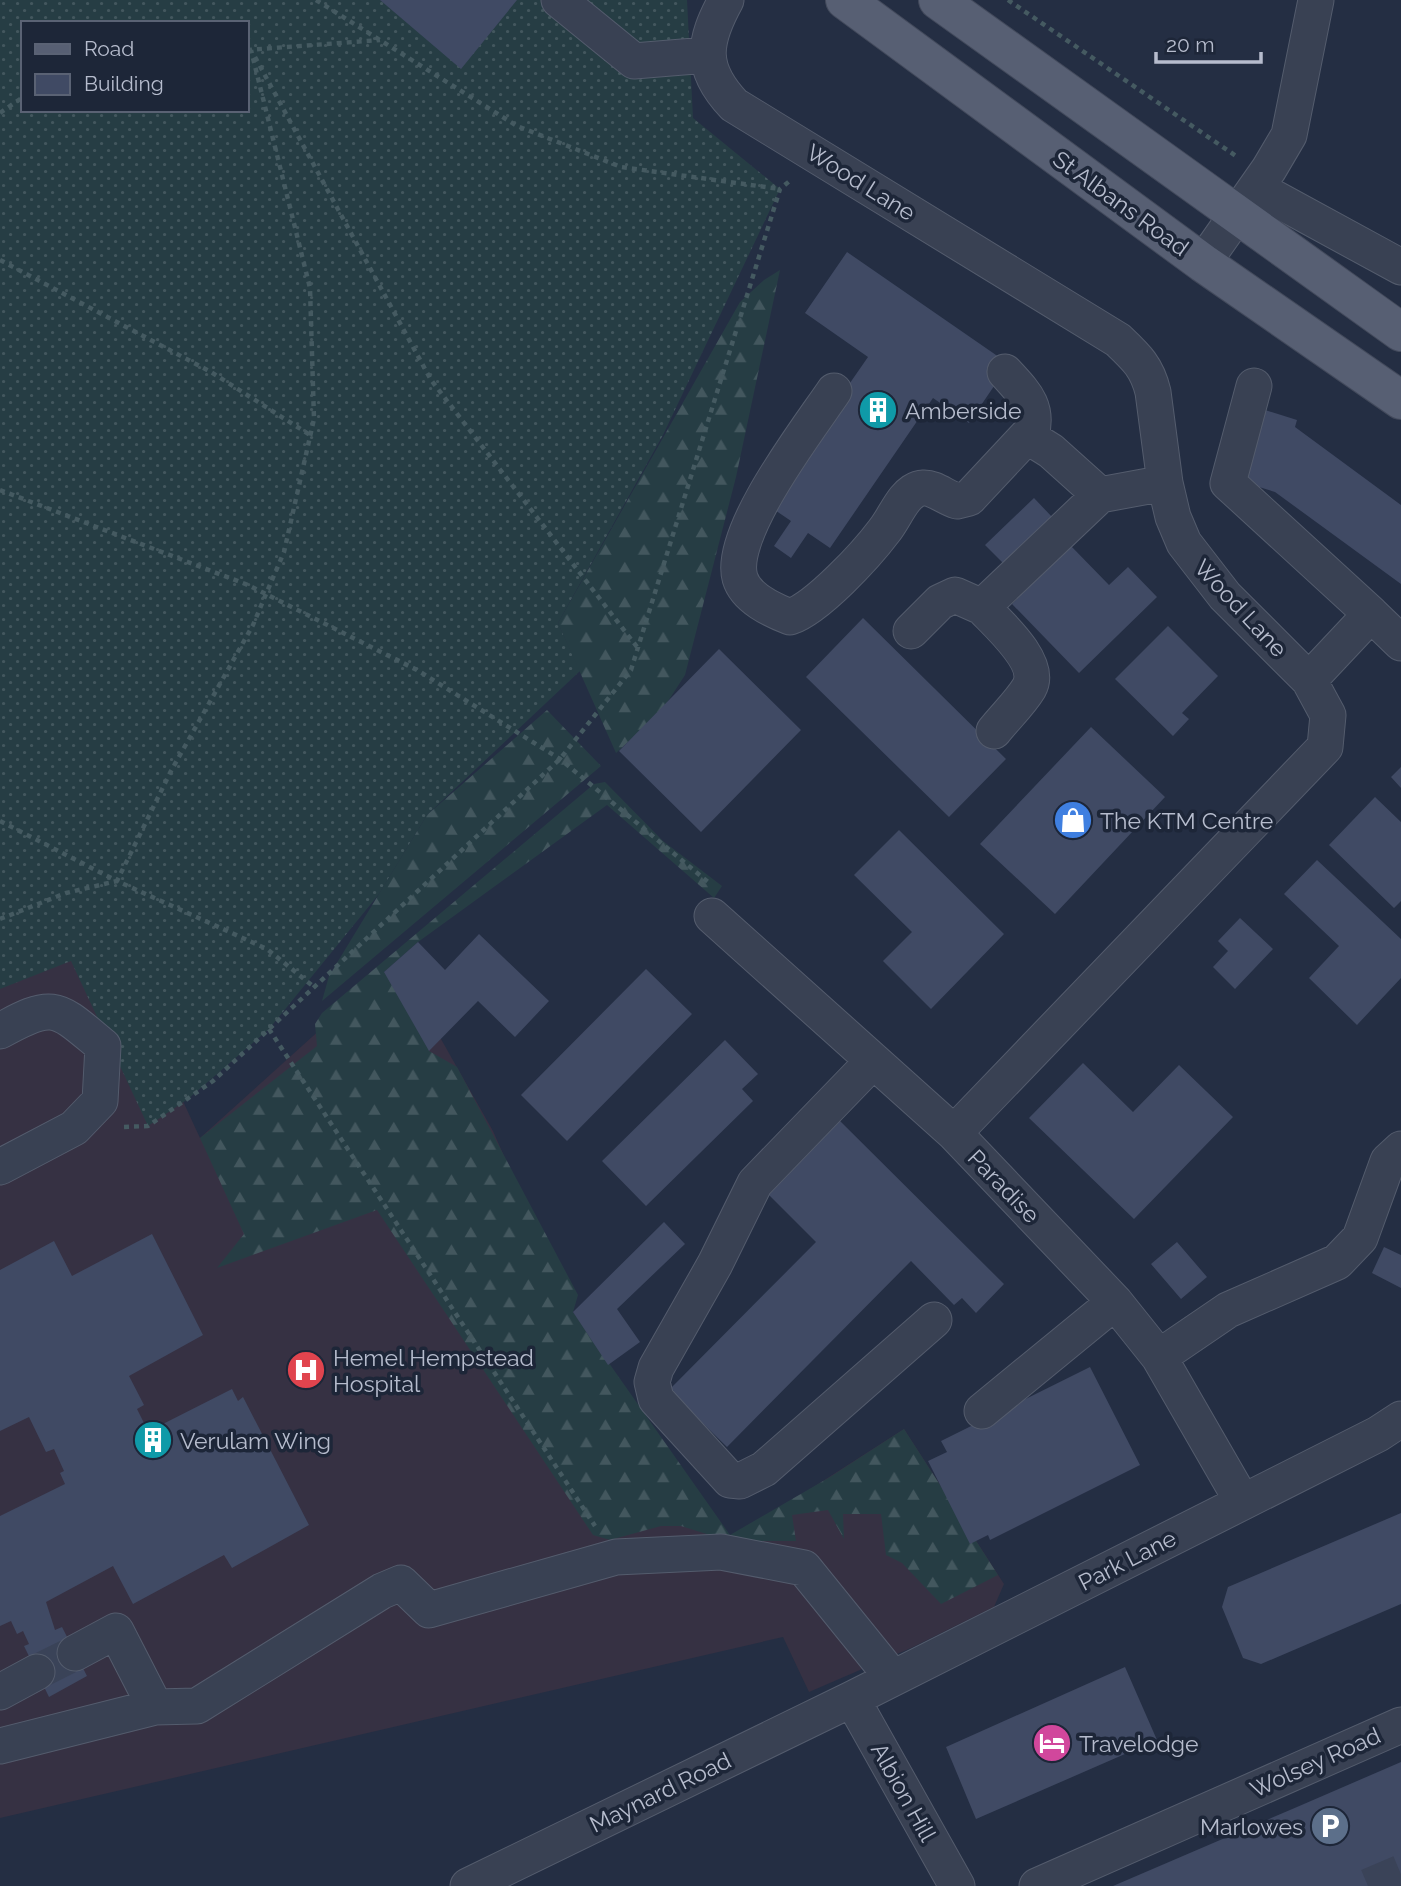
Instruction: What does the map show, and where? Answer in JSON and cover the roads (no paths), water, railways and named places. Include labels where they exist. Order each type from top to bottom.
[{"type":"main road","name":"St Albans Road","points":[[845,0],[1203,263],[1401,400]]},
{"type":"main road","points":[[938,0],[1254,191],[1401,332]]},
{"type":"street","points":[[559,0],[634,61],[707,55],[709,32],[726,0]]},
{"type":"street","points":[[1203,263],[1254,191],[1289,135],[1316,0]]},
{"type":"street","name":"Wood Lane","points":[[707,55],[712,75],[734,105],[1118,341],[1141,360],[1149,373],[1165,483],[1173,517],[1184,543],[1201,568],[1309,680],[1328,715],[1325,747],[954,1133]]},
{"type":"street","points":[[1254,191],[1401,267]]},
{"type":"street","points":[[1005,372],[1029,397],[1034,408],[1035,421],[1031,436]]},
{"type":"street","points":[[1254,386],[1228,483],[1401,643]]},
{"type":"street","points":[[834,391],[766,489],[740,562],[739,576],[748,593],[790,617],[799,614],[857,563],[885,530],[906,497],[923,488],[935,490],[957,501],[969,498],[1023,439],[1031,436]]},
{"type":"street","points":[[1031,436],[1101,495]]},
{"type":"street","points":[[982,607],[1101,495],[1165,483]]},
{"type":"street","points":[[912,631],[940,602],[956,595],[982,607],[1028,660],[1031,671],[1030,686],[994,731]]},
{"type":"street","points":[[1309,680],[1371,614]]},
{"type":"street","name":"Paradise","points":[[712,916],[954,1133],[1115,1302],[1159,1357],[1242,1501]]},
{"type":"street","points":[[0,1031],[33,1013],[64,1013],[103,1046],[100,1101],[74,1128],[0,1167]]},
{"type":"street","points":[[873,1061],[755,1183],[715,1264],[656,1368],[652,1382],[656,1399],[730,1480],[740,1481],[764,1469],[934,1320]]},
{"type":"street","points":[[1159,1357],[1228,1310],[1337,1262],[1360,1238],[1388,1161],[1401,1149]]},
{"type":"street","points":[[982,1411],[1115,1302]]},
{"type":"street","name":"Park Lane","points":[[852,1699],[1378,1434],[1401,1419]]},
{"type":"street","points":[[0,1746],[155,1707],[197,1706],[382,1591],[401,1583],[429,1610],[615,1557],[721,1552],[804,1568],[893,1678]]},
{"type":"street","points":[[75,1653],[116,1631],[155,1707]]},
{"type":"street","points":[[0,1692],[37,1672]]},
{"type":"street","name":"Maynard Road","points":[[468,1886],[852,1699]]},
{"type":"street","name":"Albion Hill","points":[[852,1699],[957,1886]]},
{"type":"street","name":"Wolsey Road","points":[[1037,1886],[1401,1725]]},
{"type":"tunnel","points":[[37,1672],[75,1653]]},
{"type":"tunnel","points":[[1368,1886],[1401,1872]]},
{"type":"place","name":"Amberside","points":[[878,410]]},
{"type":"place","name":"The KTM Centre","points":[[1073,820]]},
{"type":"place","name":"Hemel Hempstead Hospital","points":[[306,1370]]},
{"type":"place","name":"Verulam Wing","points":[[153,1440]]},
{"type":"place","name":"Travelodge","points":[[1052,1743]]},
{"type":"place","name":"Marlowes","points":[[1330,1826]]}]
